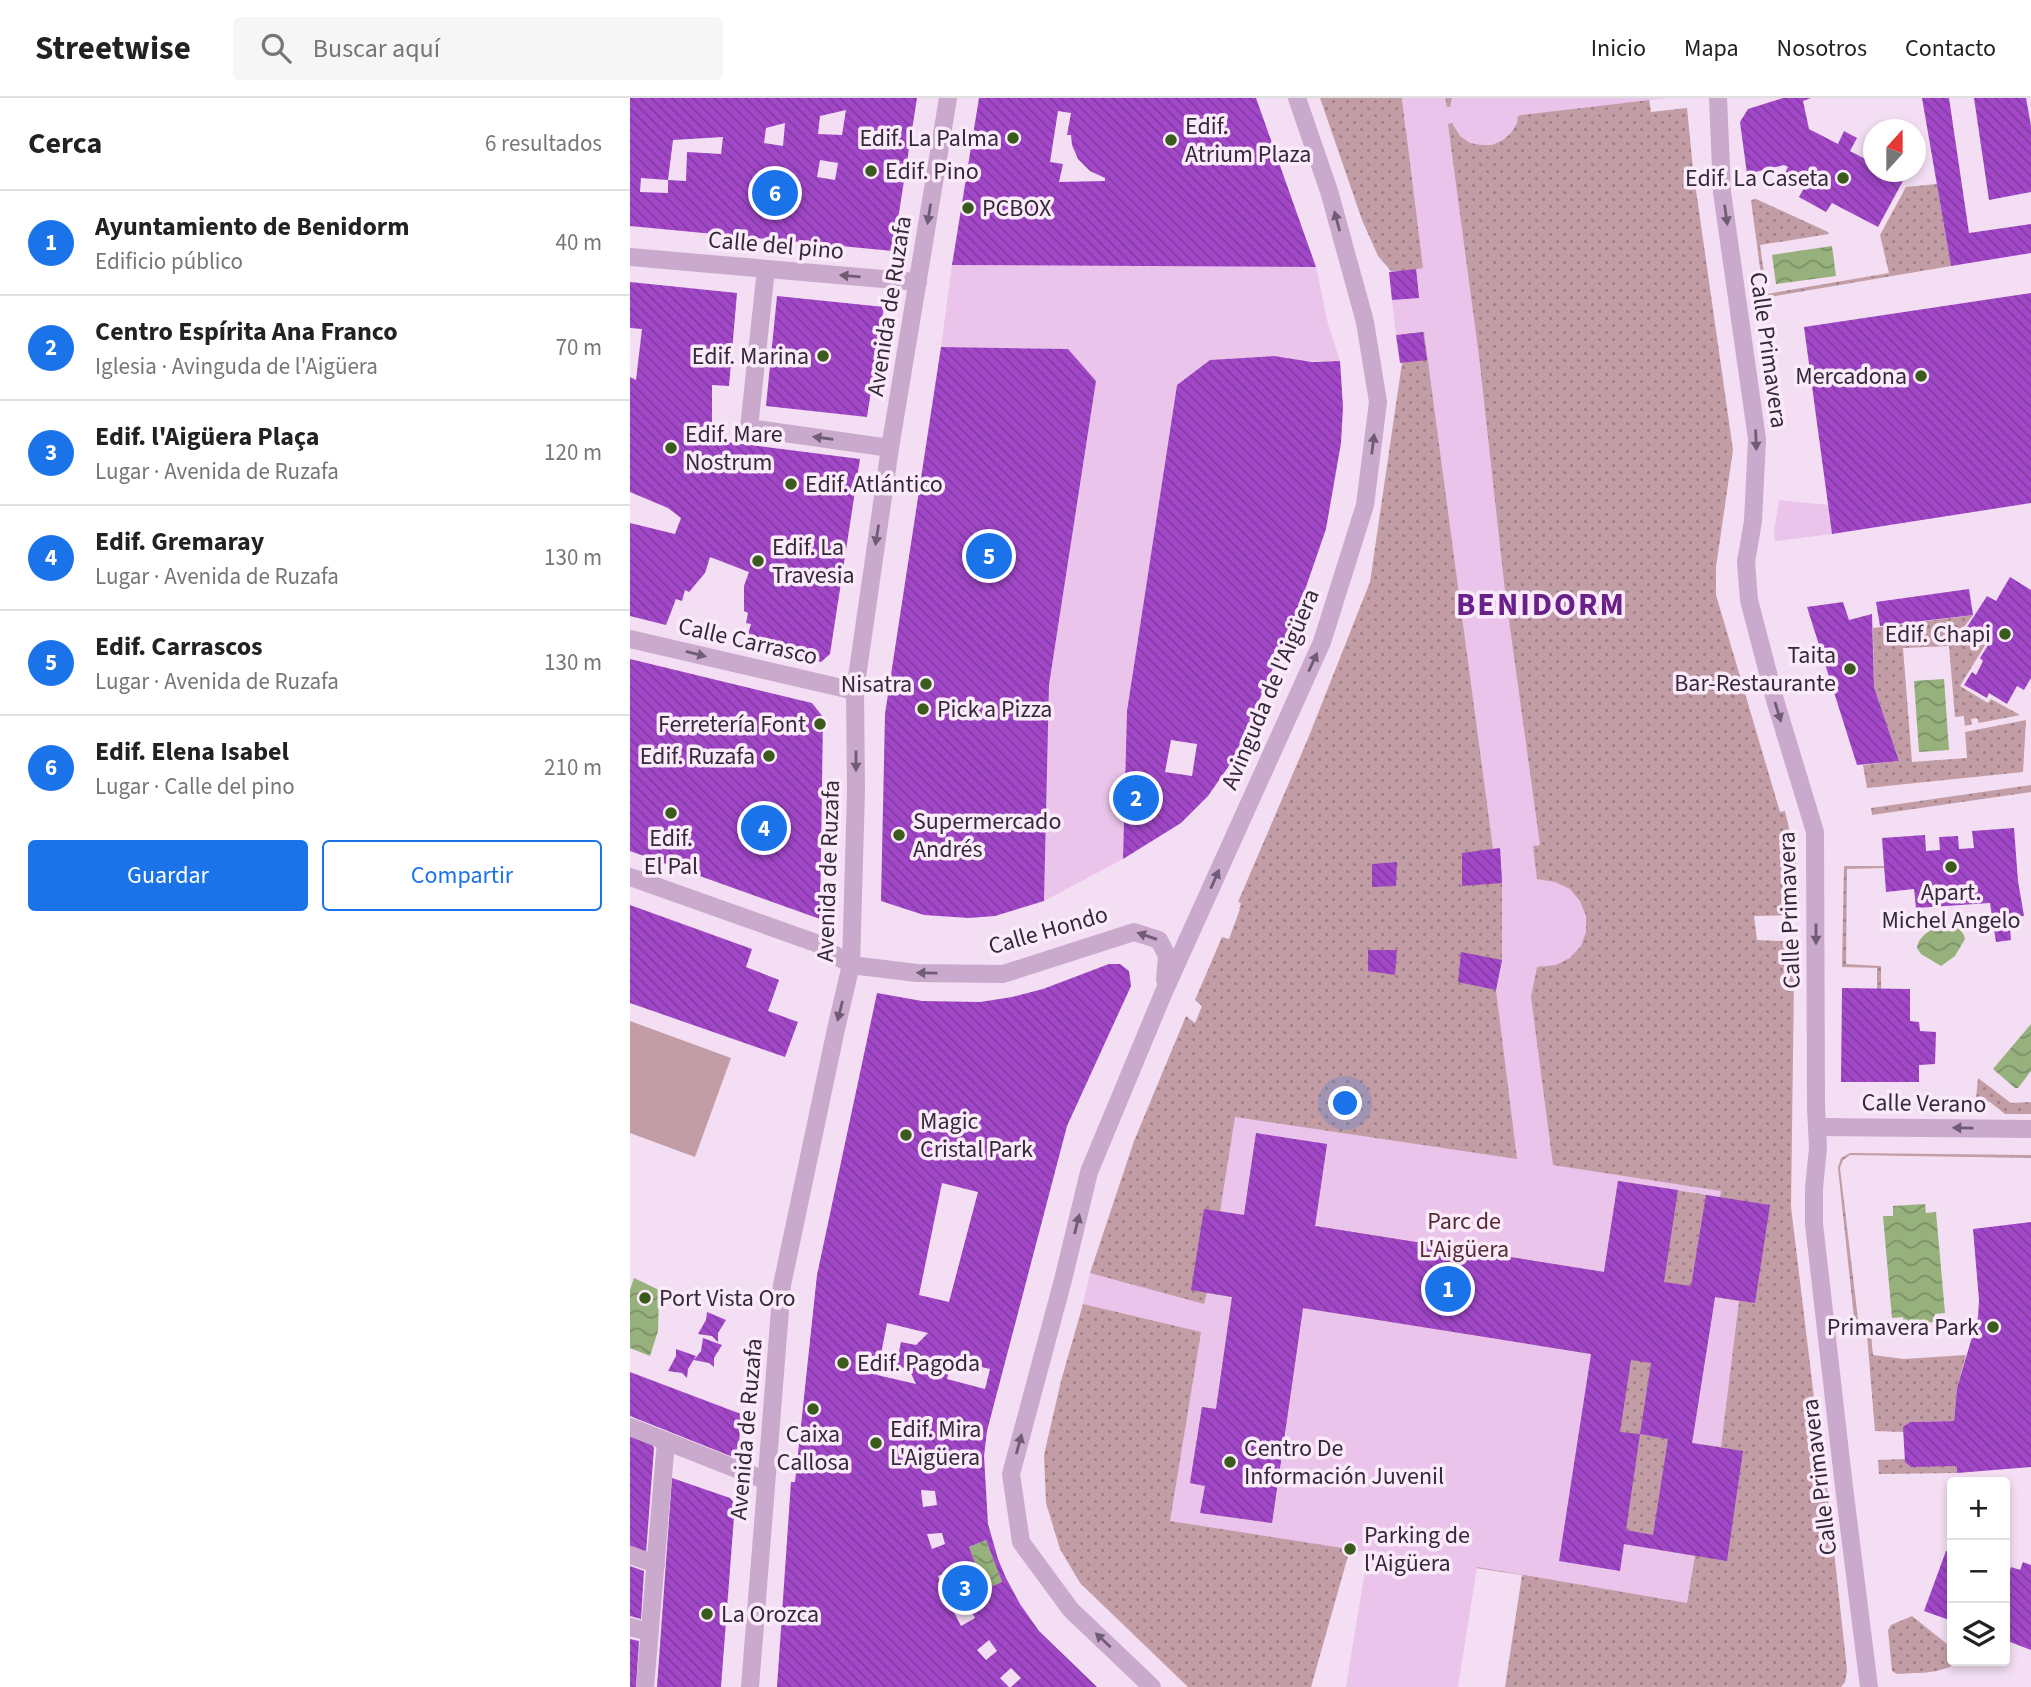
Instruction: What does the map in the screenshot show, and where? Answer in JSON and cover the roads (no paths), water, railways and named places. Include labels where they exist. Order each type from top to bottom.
[{"type":"street","name":"Avenida de Ruzafa","points":[[750,1687],[782,1286],[851,964],[856,791],[855,691],[890,448],[948,98]]},
{"type":"street","name":"Avinguda de l'Aigüera","points":[[1163,994],[1322,642],[1365,505],[1378,402],[1367,336],[1329,191],[1297,98]]},
{"type":"street","name":"Calle Primavera","points":[[1718,98],[1722,192],[1757,439],[1753,521],[1746,562],[1749,600],[1775,700],[1815,832],[1818,1148],[1814,1224],[1869,1687]]},
{"type":"street","name":"Calle del pino","points":[[630,257],[918,282]]},
{"type":"street","points":[[766,269],[749,428],[890,448]]},
{"type":"street","name":"Calle Carrasco","points":[[630,639],[855,691]]},
{"type":"street","points":[[630,877],[816,943],[851,964]]},
{"type":"street","name":"Calle Hondo","points":[[851,964],[917,973],[1003,974],[1134,932],[1159,940],[1167,956],[1163,994]]},
{"type":"street","points":[[1152,1687],[1071,1610],[1021,1542],[1011,1474],[1089,1172],[1163,994]]},
{"type":"street","name":"Calle Verano","points":[[1817,1127],[2031,1129]]},
{"type":"street","points":[[630,1427],[765,1480]]},
{"type":"street","points":[[645,1687],[666,1441]]},
{"type":"street","points":[[630,1555],[656,1564]]},
{"type":"street","points":[[630,1627],[649,1632]]},
{"type":"water","points":[[1832,246],[1836,276],[1776,284],[1772,255]]},
{"type":"water","points":[[1944,679],[1949,750],[1919,752],[1914,681]]},
{"type":"water","points":[[1941,924],[1959,930],[1965,939],[1955,956],[1941,966],[1921,954],[1917,948],[1922,937]]},
{"type":"water","points":[[2031,1024],[2031,1071],[2018,1088],[2015,1088],[1993,1069]]},
{"type":"water","points":[[1925,1204],[1926,1213],[1936,1212],[1945,1313],[1935,1314],[1935,1322],[1904,1326],[1903,1317],[1892,1318],[1883,1216],[1893,1216],[1893,1206]]},
{"type":"water","points":[[634,1278],[659,1290],[658,1331],[650,1356],[630,1348],[630,1290]]},
{"type":"water","points":[[986,1540],[1002,1582],[985,1589],[969,1547]]},
{"type":"place","name":"Edif. La Palma","points":[[1013,138]]},
{"type":"place","name":"Edif. Atrium Plaza","points":[[1171,140]]},
{"type":"place","name":"Edif. Pino","points":[[871,171]]},
{"type":"place","name":"Edif. La Caseta","points":[[1843,178]]},
{"type":"place","name":"Edif. Elena Isabel","points":[[775,193]]},
{"type":"place","name":"PCBOX","points":[[968,208]]},
{"type":"place","name":"Edif. Marina","points":[[823,356]]},
{"type":"place","name":"Mercadona","points":[[1921,376]]},
{"type":"place","name":"Edif. Mare Nostrum","points":[[671,448]]},
{"type":"place","name":"Edif. Atlántico","points":[[791,484]]},
{"type":"place","name":"Edif. Carrascos","points":[[989,556]]},
{"type":"place","name":"Edif. La Travesia","points":[[758,561]]},
{"type":"place","name":"Edif. Chapi","points":[[2005,634]]},
{"type":"place","name":"Taita Bar-Restaurante","points":[[1850,669]]},
{"type":"place","name":"Nisatra","points":[[926,684]]},
{"type":"place","name":"Pick a Pizza","points":[[923,709]]},
{"type":"place","name":"Ferretería Font","points":[[820,724]]},
{"type":"place","name":"Edif. Ruzafa","points":[[769,756]]},
{"type":"place","name":"Centro Espírita Ana Franco","points":[[1136,798]]},
{"type":"place","name":"Edif. El Pal","points":[[671,813]]},
{"type":"place","name":"Edif. Gremaray","points":[[764,828]]},
{"type":"place","name":"Supermercado Andrés","points":[[899,835]]},
{"type":"place","name":"Apart. Michel Angelo","points":[[1951,867]]},
{"type":"place","name":"Magic Cristal Park","points":[[906,1135]]},
{"type":"place","name":"Ayuntamiento de Benidorm","points":[[1448,1289]]},
{"type":"place","name":"Port Vista Oro","points":[[645,1298]]},
{"type":"place","name":"Primavera Park","points":[[1993,1327]]},
{"type":"place","name":"Edif. Pagoda","points":[[843,1363]]},
{"type":"place","name":"Caixa Callosa","points":[[813,1409]]},
{"type":"place","name":"Edif. Mira L'Aigüera","points":[[876,1443]]},
{"type":"place","name":"Centro De Información Juvenil","points":[[1230,1462]]},
{"type":"place","name":"Parking de l'Aigüera","points":[[1350,1549]]},
{"type":"place","name":"Edif. l'Aigüera Plaça","points":[[965,1588]]},
{"type":"place","name":"La Orozca","points":[[707,1614]]},
{"type":"district","name":"BENIDORM","points":[[1541,604]]},
{"type":"park label","name":"Parc de L'Aigüera","points":[[1464,1235]]}]
